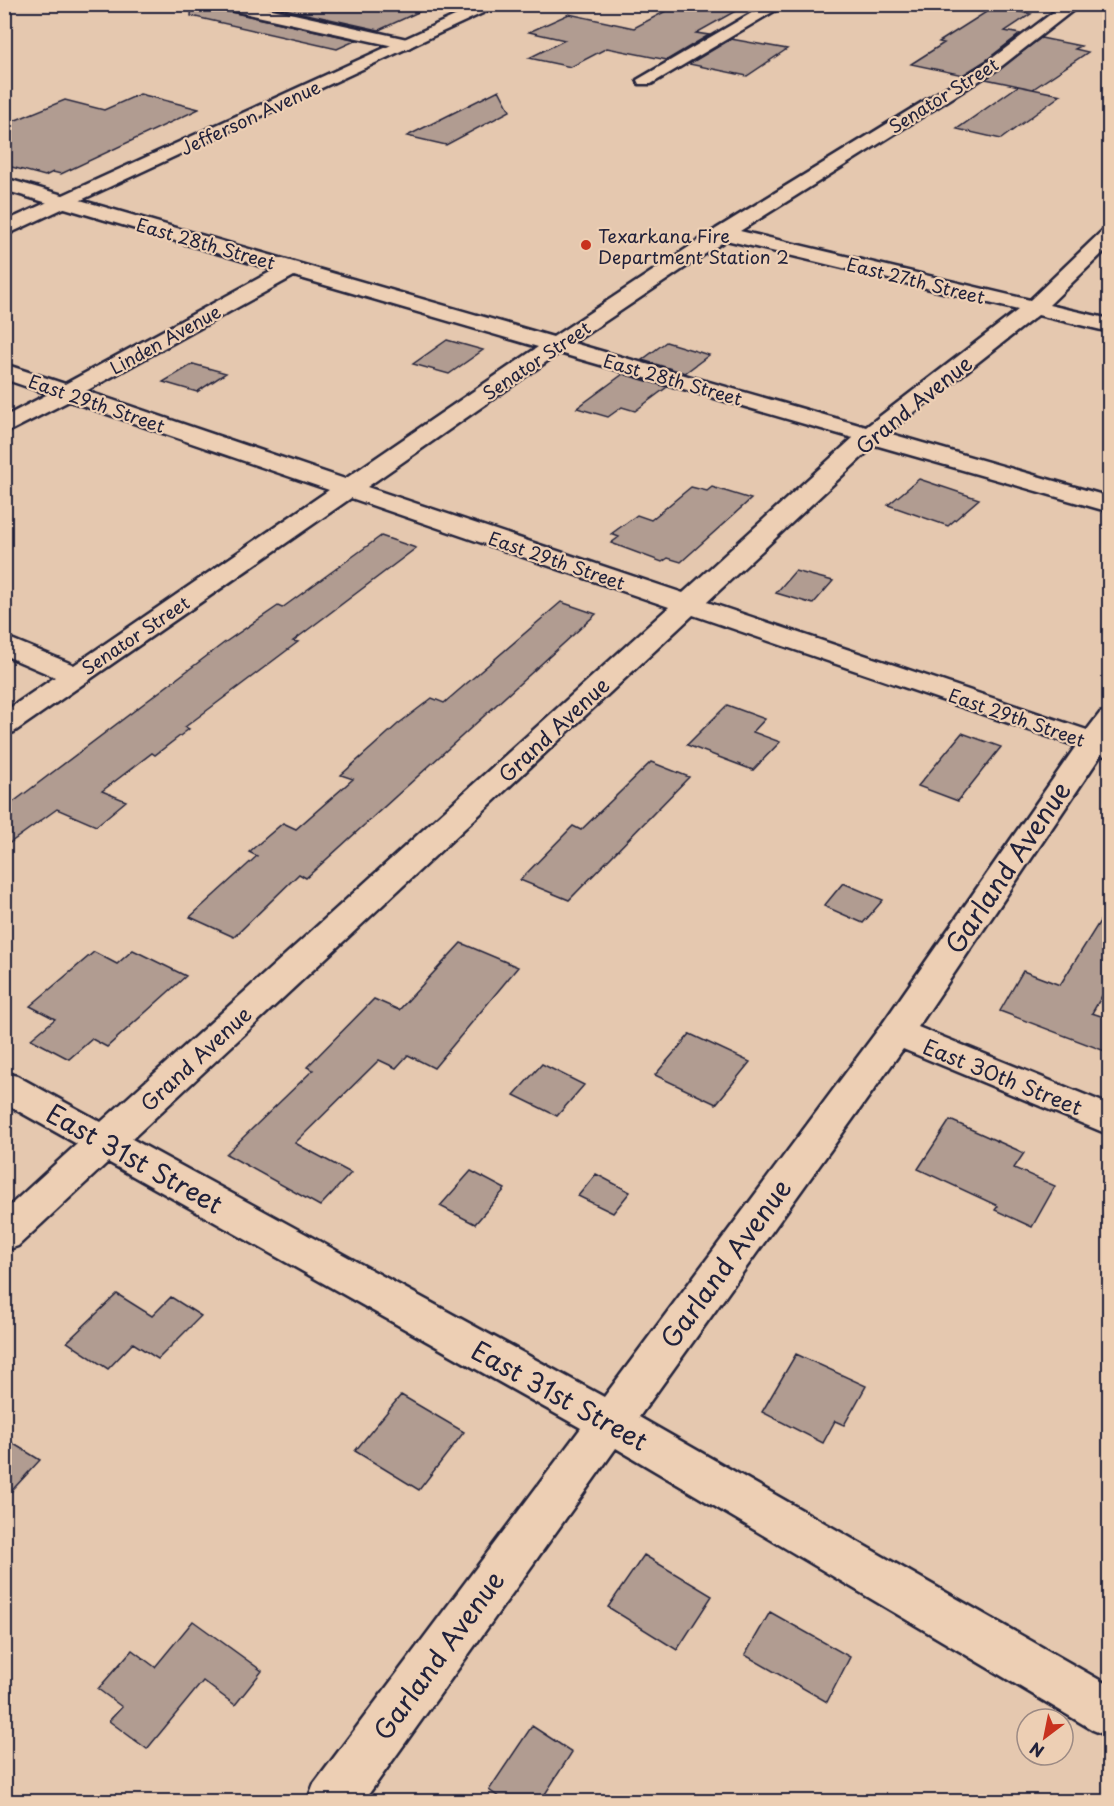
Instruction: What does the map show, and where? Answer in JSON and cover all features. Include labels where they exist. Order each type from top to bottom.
[{"type":"street","points":[[226,4],[407,44]]},
{"type":"street","points":[[645,80],[779,4]]},
{"type":"street","name":"Senator Street","points":[[4,726],[556,345],[723,233],[992,66],[1074,4]]},
{"type":"street","name":"Jefferson Avenue","points":[[4,230],[492,5]]},
{"type":"street","name":"East 28th Street","points":[[4,184],[1110,505]]},
{"type":"street","name":"East 27th Street","points":[[723,233],[1110,326]]},
{"type":"street","name":"Grand Avenue","points":[[4,1235],[870,436],[1034,308],[1110,234]]},
{"type":"street","name":"Linden Avenue","points":[[4,427],[294,268]]},
{"type":"street","name":"East 29th Street","points":[[4,371],[688,604],[1103,736]]},
{"type":"street","points":[[4,644],[76,676]]},
{"type":"street","name":"Garland Avenue","points":[[332,1802],[608,1421],[896,1032],[1103,736]]},
{"type":"street","name":"East 30th Street","points":[[896,1032],[1110,1120]]},
{"type":"street","name":"East 31st Street","points":[[4,1086],[106,1140],[608,1421],[1110,1713]]},
{"type":"building","points":[[192,4],[217,4],[226,11],[357,40],[337,49],[191,16]]},
{"type":"building","points":[[262,4],[436,4],[379,30]]},
{"type":"building","points":[[679,4],[748,4],[696,33],[709,35],[667,60],[607,48],[571,67],[529,58],[565,40],[529,32],[569,14],[634,28]]},
{"type":"building","points":[[994,7],[1031,14],[1005,31],[1020,34],[985,61],[963,75],[911,64],[944,43],[939,42]]},
{"type":"building","points":[[1041,38],[1081,46],[1075,49],[1088,52],[1033,89],[986,79]]},
{"type":"building","points":[[731,39],[787,49],[747,76],[689,64]]},
{"type":"building","points":[[1018,86],[1061,95],[1001,139],[957,129]]},
{"type":"building","points":[[499,90],[510,111],[446,145],[407,136]]},
{"type":"building","points":[[140,94],[199,109],[61,174],[53,172],[45,176],[4,165],[4,117],[16,120],[65,100],[104,110]]},
{"type":"building","points":[[447,340],[483,350],[449,374],[413,364]]},
{"type":"building","points":[[666,342],[709,355],[685,373],[642,360]]},
{"type":"building","points":[[193,364],[226,373],[197,392],[163,382]]},
{"type":"building","points":[[623,374],[667,387],[635,411],[622,407],[608,417],[577,408]]},
{"type":"building","points":[[919,479],[979,499],[948,526],[888,505]]},
{"type":"building","points":[[691,487],[707,491],[712,487],[751,499],[681,562],[668,558],[662,562],[611,543],[619,537],[611,534],[637,515],[651,520]]},
{"type":"building","points":[[381,536],[416,548],[293,641],[298,642],[185,727],[189,729],[155,755],[152,753],[102,791],[126,801],[96,826],[57,809],[4,847],[4,809],[224,643],[278,606],[282,608]]},
{"type":"building","points":[[795,571],[833,581],[813,604],[776,593]]},
{"type":"building","points":[[561,602],[596,614],[306,878],[299,874],[234,937],[190,917],[257,856],[249,852],[283,823],[296,829],[353,779],[341,775],[398,724],[432,698],[444,703]]},
{"type":"building","points":[[727,705],[765,719],[753,732],[780,742],[753,770],[687,745]]},
{"type":"building","points":[[962,733],[1001,747],[958,801],[918,786]]},
{"type":"building","points":[[651,762],[689,777],[569,900],[520,880],[573,826],[581,830]]},
{"type":"building","points":[[843,883],[883,900],[863,923],[824,906]]},
{"type":"building","points":[[1110,905],[1110,982],[1092,1013],[1110,1019],[1110,1053],[1000,1011],[1023,971],[1060,985]]},
{"type":"building","points":[[461,943],[518,967],[434,1068],[408,1055],[396,1068],[379,1060],[295,1143],[351,1173],[320,1206],[226,1154],[313,1070],[307,1067],[374,999],[399,1010]]},
{"type":"building","points":[[133,950],[186,976],[107,1047],[92,1039],[69,1059],[31,1039],[55,1019],[30,1006],[94,952],[117,964]]},
{"type":"building","points":[[690,1034],[750,1062],[716,1104],[655,1075]]},
{"type":"building","points":[[542,1064],[584,1085],[557,1116],[514,1095]]},
{"type":"building","points":[[950,1120],[1024,1153],[1014,1168],[1055,1186],[1032,1227],[995,1210],[998,1206],[918,1169]]},
{"type":"building","points":[[471,1171],[505,1189],[475,1224],[440,1206]]},
{"type":"building","points":[[596,1174],[630,1192],[613,1213],[578,1196]]},
{"type":"building","points":[[117,1294],[152,1316],[171,1297],[201,1316],[158,1359],[133,1343],[108,1369],[67,1342]]},
{"type":"building","points":[[796,1354],[866,1386],[844,1425],[835,1421],[823,1443],[762,1412]]},
{"type":"building","points":[[401,1395],[464,1432],[419,1490],[355,1451]]},
{"type":"building","points":[[4,1438],[40,1460],[4,1499]]},
{"type":"building","points":[[644,1555],[712,1596],[677,1650],[608,1607]]},
{"type":"building","points":[[770,1612],[850,1657],[827,1702],[745,1655]]},
{"type":"building","points":[[193,1621],[262,1671],[235,1705],[203,1681],[147,1749],[109,1721],[122,1707],[98,1689],[132,1650],[155,1667]]},
{"type":"building","points":[[532,1726],[572,1752],[540,1802],[506,1802],[489,1790]]},
{"type":"place","name":"Texarkana Fire Department Station 2","points":[[586,245]]}]
